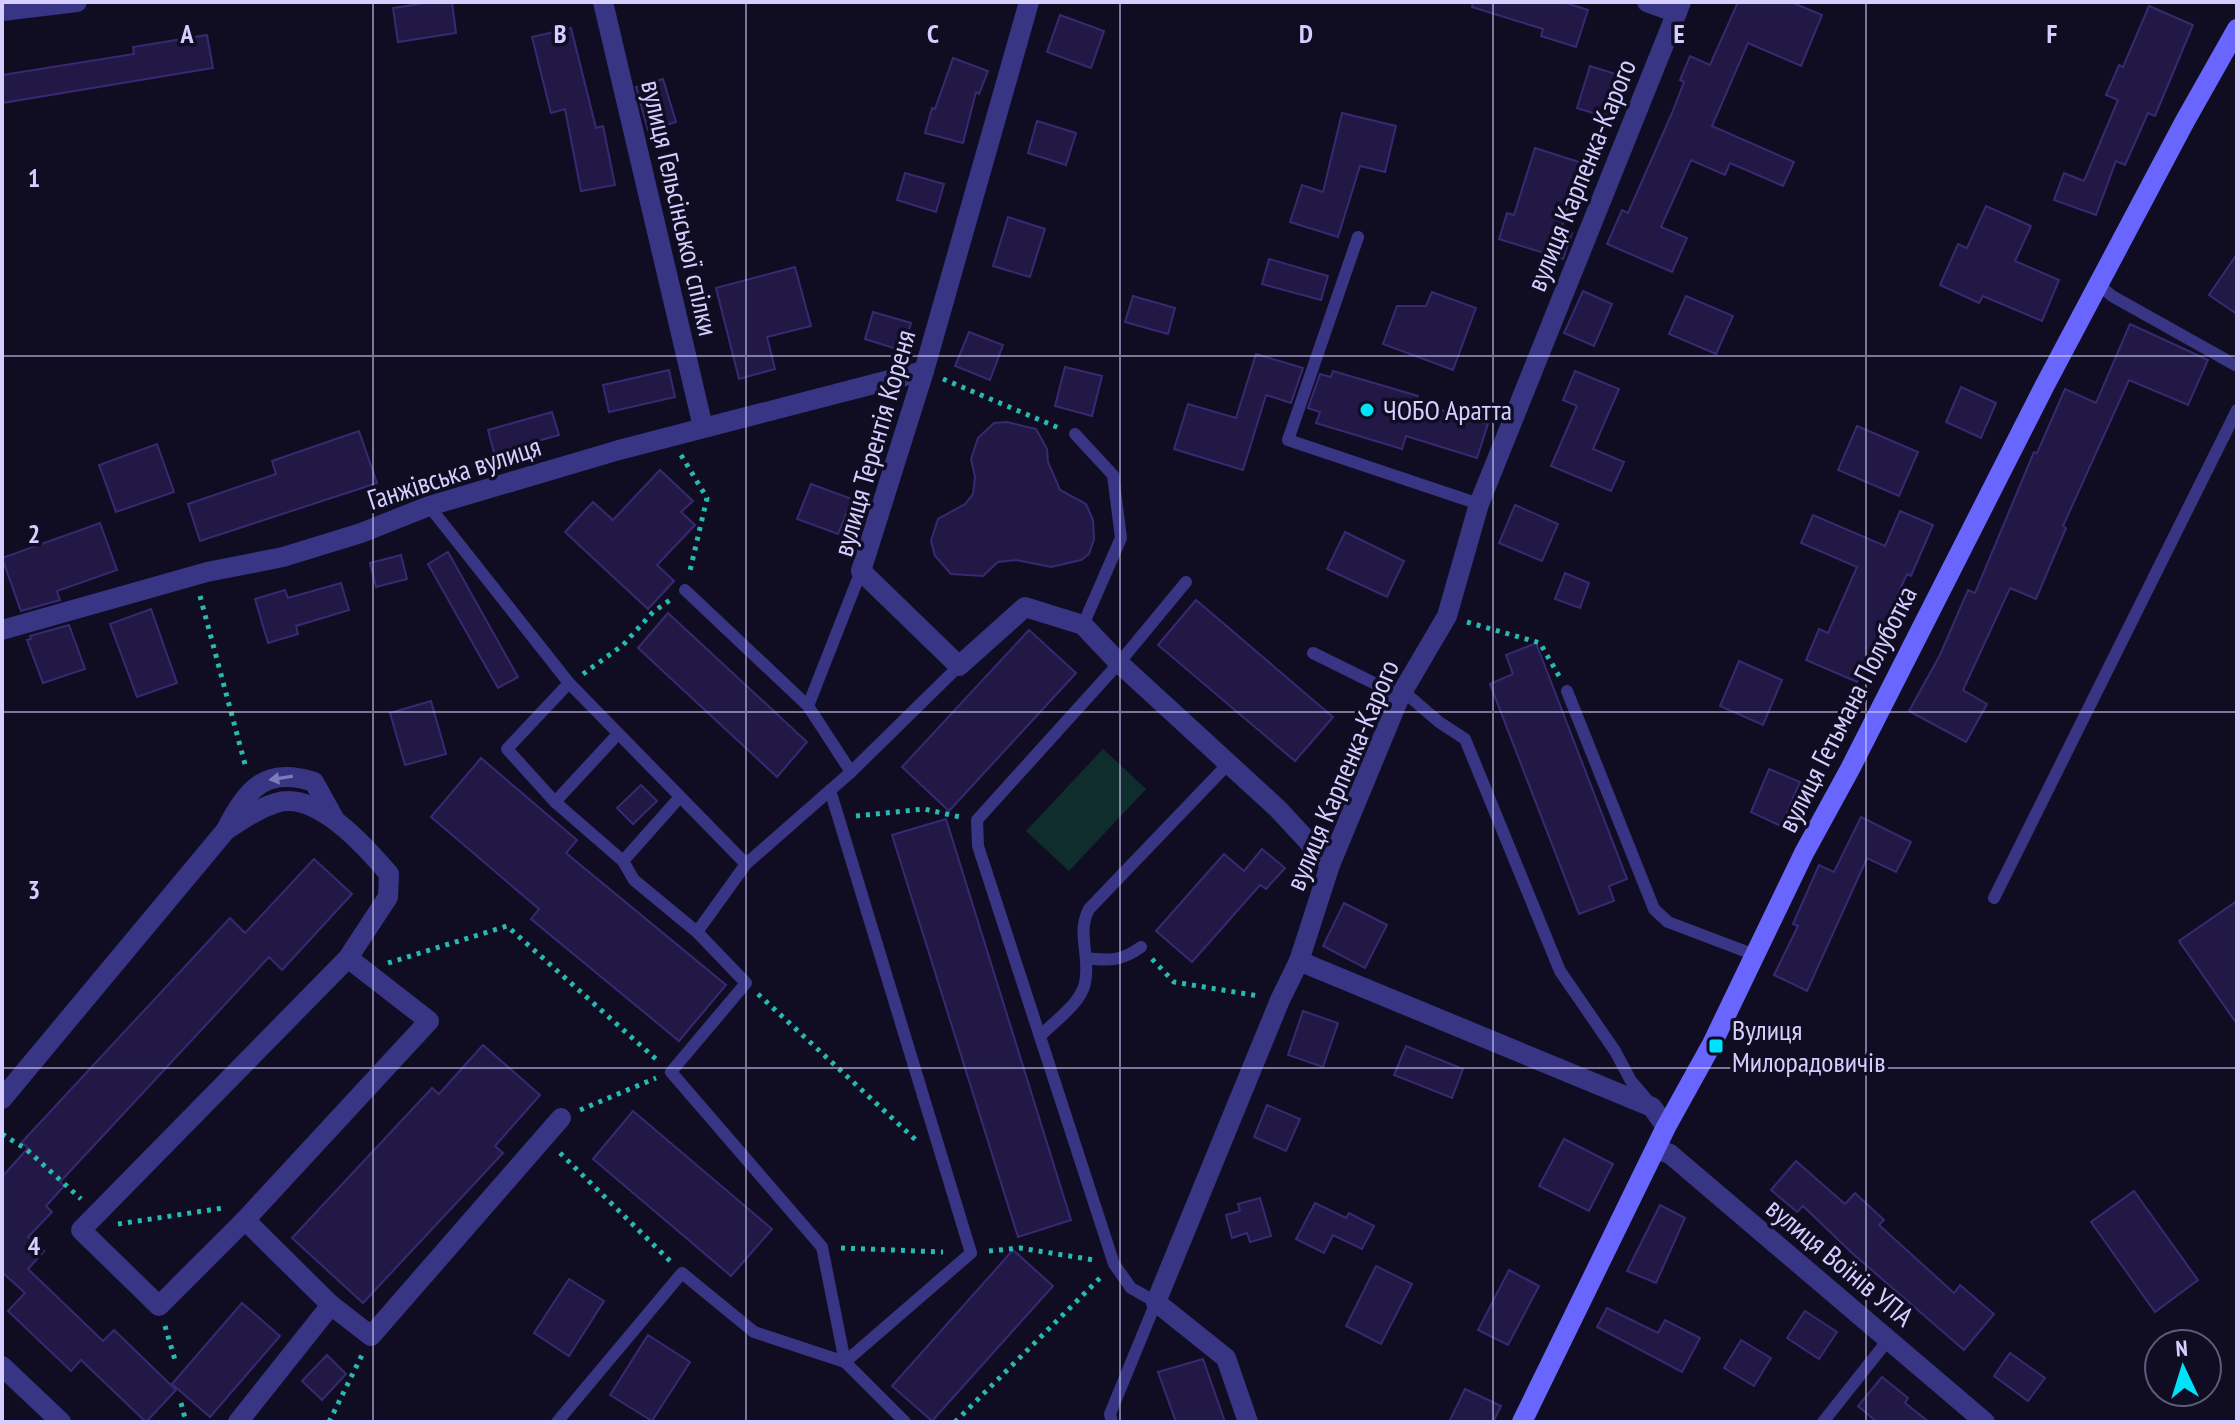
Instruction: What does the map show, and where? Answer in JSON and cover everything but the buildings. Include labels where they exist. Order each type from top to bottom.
[{"type":"street","points":[[2,11],[77,2]]},
{"type":"street","name":"вулиця Гельсінської спілки","points":[[603,2],[703,427]]},
{"type":"street","name":"вулиця Терентія Кореня","points":[[959,666],[861,571],[924,371],[1029,2]]},
{"type":"street","points":[[1647,2],[1679,8]]},
{"type":"street","name":"вулиця Карпенка-Карого","points":[[1156,1302],[1280,1000],[1299,961],[1330,865],[1401,694],[1447,616],[1479,504],[1679,8]]},
{"type":"street","name":"вулиця Гетьмана Полуботка","points":[[1522,1422],[1804,853],[2185,121],[2237,29]]},
{"type":"street","name":"Ганжівська вулиця","points":[[2,630],[194,576],[283,557],[361,533],[429,506],[670,436],[924,371]]},
{"type":"street","points":[[959,666],[1025,607],[1083,625],[1119,663],[1278,809],[1330,865]]},
{"type":"street","points":[[2,1099],[226,830],[239,803],[258,784],[281,776],[298,776],[314,782],[335,820],[389,874],[388,897],[356,964],[81,1230],[159,1306],[245,1220],[429,1021],[356,964]]},
{"type":"street","points":[[226,830],[280,801],[303,803],[335,820]]},
{"type":"street","points":[[1299,961],[1652,1107],[1666,1127]]},
{"type":"street","points":[[245,1220],[331,1305],[371,1336],[561,1118]]},
{"type":"street","name":"вулиця Воїнів УПА","points":[[1656,1149],[1670,1154],[1985,1422]]},
{"type":"street","points":[[1156,1302],[1226,1358],[1248,1422]]},
{"type":"street","points":[[238,1422],[331,1305]]},
{"type":"street","points":[[2,1366],[61,1422]]},
{"type":"lane","points":[[1358,237],[1288,440],[1479,504]]},
{"type":"lane","points":[[2099,285],[2112,296],[2237,366]]},
{"type":"lane","points":[[1994,898],[2237,410]]},
{"type":"lane","points":[[1075,434],[1113,475],[1121,538],[1083,625]]},
{"type":"lane","points":[[429,506],[569,683],[746,864]]},
{"type":"lane","points":[[808,706],[861,571]]},
{"type":"lane","points":[[1112,1422],[1110,1414],[1156,1302],[1131,1288],[1114,1264],[978,846],[977,820],[1119,663],[1186,582]]},
{"type":"lane","points":[[685,590],[808,706],[851,772]]},
{"type":"lane","points":[[1313,653],[1401,694],[1465,739],[1560,971],[1615,1051],[1631,1081],[1652,1107]]},
{"type":"lane","points":[[697,932],[746,864],[851,772],[959,666]]},
{"type":"lane","points":[[569,683],[507,749],[555,802],[623,861],[634,880],[697,932],[746,983],[671,1072],[822,1247],[845,1362]]},
{"type":"lane","points":[[1567,691],[1654,909],[1668,922],[1755,955]]},
{"type":"lane","points":[[555,802],[617,735]]},
{"type":"lane","points":[[1041,1035],[1077,999],[1085,984],[1086,958],[1082,931],[1089,909],[1228,764]]},
{"type":"lane","points":[[830,790],[971,1253],[845,1362]]},
{"type":"lane","points":[[623,861],[680,797]]},
{"type":"lane","points":[[1086,958],[1109,961],[1126,958],[1141,947]]},
{"type":"lane","points":[[557,1422],[682,1273],[754,1332],[845,1362],[905,1422]]},
{"type":"lane","points":[[1823,1422],[1888,1340]]},
{"type":"path","points":[[924,371],[1075,434]]},
{"type":"path","points":[[569,683],[623,645],[653,612],[685,590],[707,498],[670,436]]},
{"type":"path","points":[[194,576],[252,790]]},
{"type":"path","points":[[1447,616],[1540,643],[1567,691]]},
{"type":"path","points":[[839,818],[924,809],[977,820]]},
{"type":"path","points":[[356,964],[507,926],[671,1072],[561,1118]]},
{"type":"path","points":[[1141,947],[1174,982],[1280,1000]]},
{"type":"path","points":[[746,983],[945,1167]]},
{"type":"path","points":[[2,1134],[26,1149],[97,1214]]},
{"type":"path","points":[[545,1137],[682,1273]]},
{"type":"path","points":[[81,1230],[261,1203]]},
{"type":"path","points":[[822,1247],[971,1253],[1020,1248],[1114,1264]]},
{"type":"path","points":[[955,1422],[1114,1264]]},
{"type":"path","points":[[159,1306],[175,1360]]},
{"type":"path","points":[[329,1422],[371,1336]]},
{"type":"path","points":[[181,1403],[186,1422]]},
{"type":"green space","points":[[1103,749],[1146,789],[1069,871],[1026,831]]},
{"type":"place","name":"ЧОБО Аратта","points":[[1367,410]]},
{"type":"place","name":"Вулиця Милорадовичів","points":[[1716,1046]]}]
